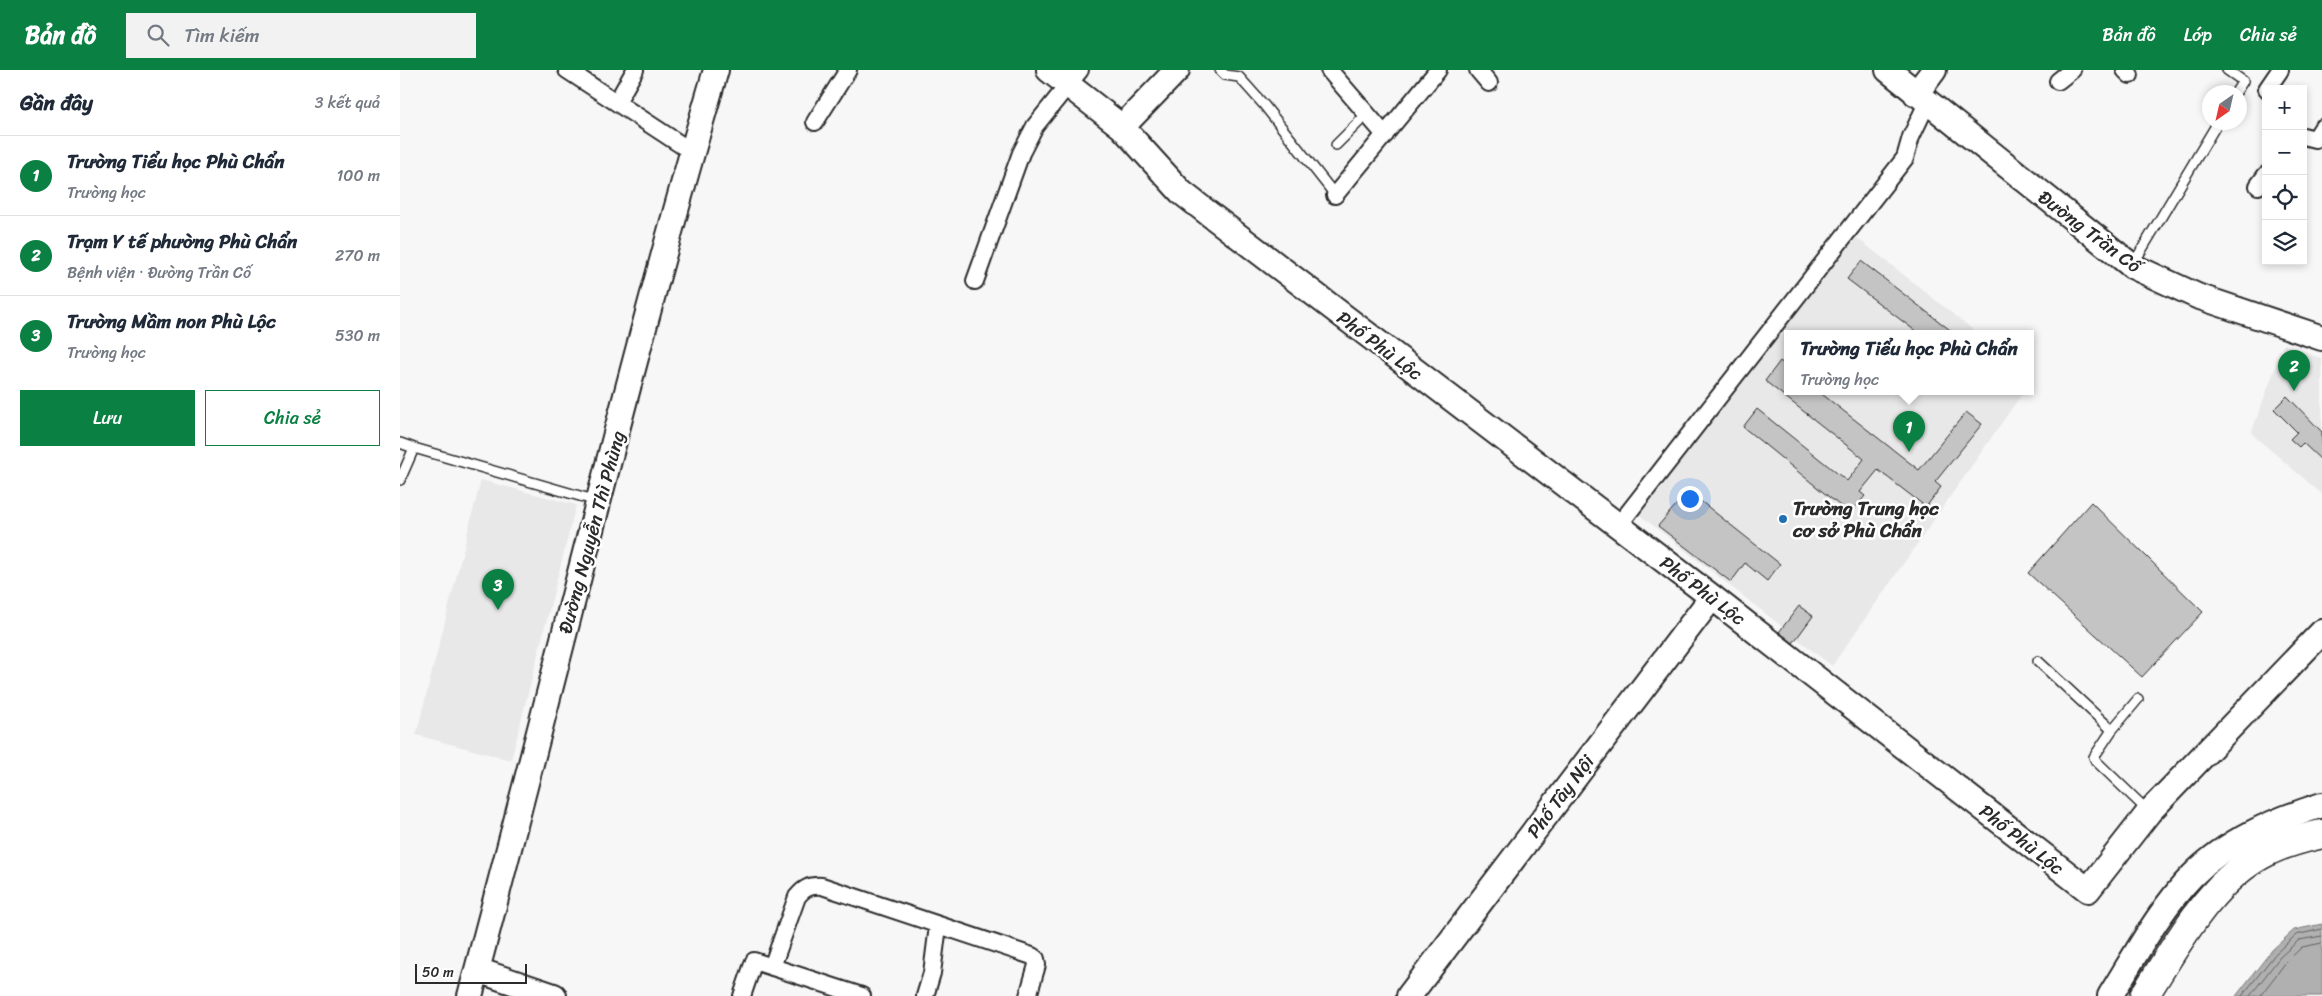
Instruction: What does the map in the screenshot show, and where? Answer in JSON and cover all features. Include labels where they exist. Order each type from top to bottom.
[{"type":"highway","points":[[2144,996],[2186,932],[2225,883],[2251,862],[2268,852],[2322,834]]},
{"type":"highway","points":[[2160,996],[2236,896],[2266,873],[2293,860],[2322,852]]},
{"type":"street","points":[[567,70],[692,152]]},
{"type":"street","points":[[617,102],[635,70]]},
{"type":"street","name":"Đường Nguyễn Thì Phùng","points":[[470,996],[599,502],[692,152],[716,70]]},
{"type":"street","points":[[815,122],[848,70]]},
{"type":"street","name":"Phố Phù Lộc","points":[[1049,70],[1074,77],[1181,192],[1712,597],[2088,890],[2149,812],[2322,632]]},
{"type":"street","points":[[1122,127],[1177,70]]},
{"type":"street","points":[[1329,70],[1385,135]]},
{"type":"street","points":[[1335,195],[1438,70]]},
{"type":"street","points":[[1478,70],[1489,83]]},
{"type":"street","name":"Đường Trần Cố","points":[[1888,70],[2132,266],[2197,296],[2322,338]]},
{"type":"street","points":[[1618,526],[1905,158],[1922,98],[1934,70]]},
{"type":"street","points":[[2058,81],[2072,70]]},
{"type":"street","points":[[2270,85],[2280,70]]},
{"type":"street","points":[[975,281],[1021,153],[1035,126],[1074,77]]},
{"type":"street","points":[[2307,137],[2315,138],[2322,128]]},
{"type":"street","name":"Phố Tây Nội","points":[[1409,996],[1712,597]]},
{"type":"street","points":[[2110,996],[2160,918],[2192,876],[2210,860],[2263,826],[2322,805]]},
{"type":"street","points":[[772,967],[797,897],[803,889],[813,885],[822,886],[1032,956],[1036,959],[1037,965],[1028,996]]},
{"type":"street","points":[[931,994],[938,926]]},
{"type":"street","points":[[742,996],[754,961],[862,996]]},
{"type":"street","points":[[477,970],[554,996]]},
{"type":"lane","points":[[1220,70],[1225,75],[1239,76],[1335,195]]},
{"type":"lane","points":[[2227,70],[2243,81],[2240,85]]},
{"type":"lane","points":[[1336,145],[1367,114]]},
{"type":"lane","points":[[2132,266],[2213,130]]},
{"type":"lane","points":[[400,443],[599,502]]},
{"type":"lane","points":[[400,480],[414,448]]},
{"type":"lane","points":[[2038,661],[2112,730]]},
{"type":"lane","points":[[2138,699],[2112,730],[2094,757],[2149,812]]},
{"type":"shaded area","name":"Trường Trung học cơ sở Phù Chẩn","points":[[1856,237],[1973,330],[1784,330],[1784,395],[2021,395],[1832,666],[1636,512],[1743,375]]},
{"type":"shaded area","points":[[2284,344],[2322,359],[2322,494],[2254,436],[2252,431]]},
{"type":"shaded area","points":[[481,480],[576,505],[511,760],[416,735]]},
{"type":"water","points":[[2322,924],[2322,996],[2236,996],[2272,950],[2294,930]]},
{"type":"building","points":[[1861,261],[1950,330],[1914,330],[1847,279]]},
{"type":"building","points":[[1780,361],[1784,364],[1784,395],[1823,395],[1919,470],[1966,412],[1982,424],[1935,482],[1941,487],[1926,507],[1878,470],[1860,492],[1865,496],[1850,514],[1743,427],[1757,409],[1847,481],[1864,459],[1765,381]]},
{"type":"building","points":[[2287,396],[2322,432],[2322,461],[2303,443],[2299,447],[2290,439],[2297,432],[2274,409]]},
{"type":"building","points":[[1688,491],[1780,564],[1767,581],[1745,563],[1731,582],[1658,526]]},
{"type":"building","points":[[2091,502],[2203,612],[2142,677],[2028,573]]},
{"type":"building","points":[[1799,606],[1813,616],[1793,643],[1779,632]]},
{"type":"place","name":"Trạm Y tế phường Phù Chẩn","points":[[2294,391]]},
{"type":"place","name":"Trường Tiểu học Phù Chẩn","points":[[1909,452]]},
{"type":"place","name":"Trường Trung học cơ sở Phù Chẩn","points":[[1783,519]]},
{"type":"place","name":"Trường Mầm non Phù Lộc","points":[[498,610]]}]
